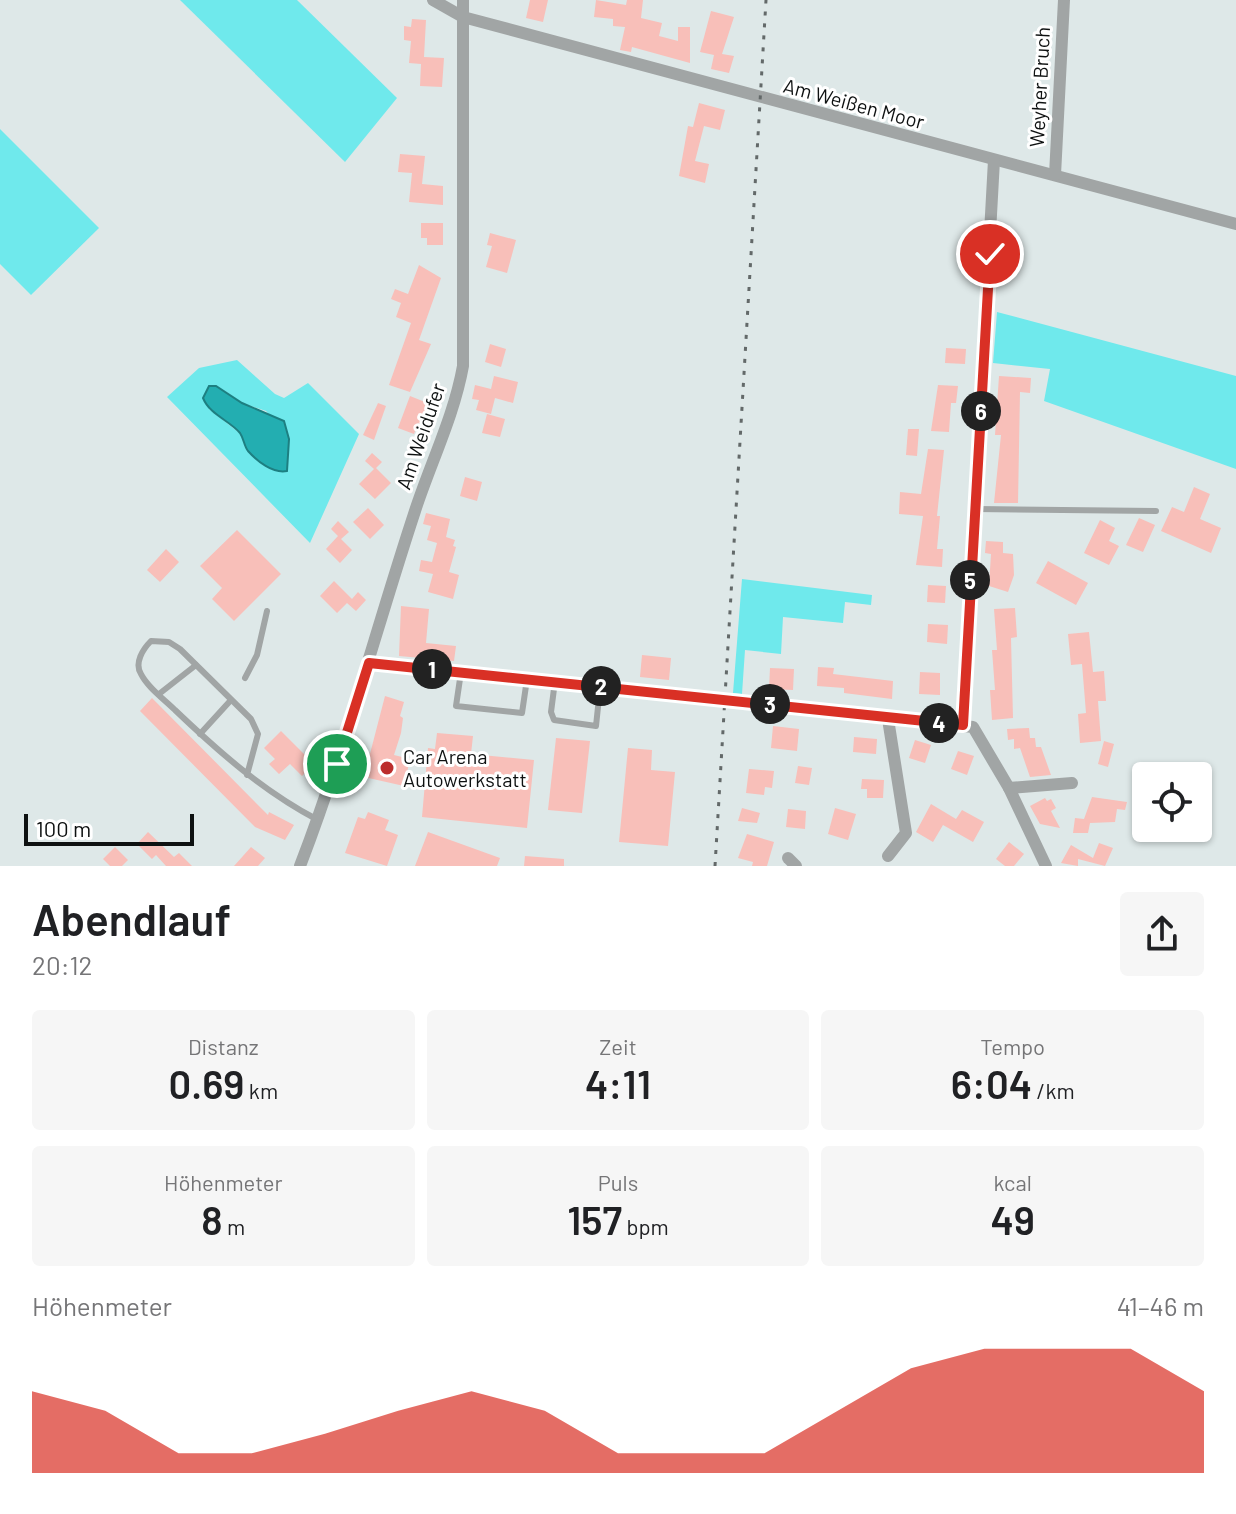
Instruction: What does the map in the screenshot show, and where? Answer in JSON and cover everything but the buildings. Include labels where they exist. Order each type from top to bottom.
[{"type":"street","name":"Am Weißen Moor","points":[[433,0],[463,17],[1236,224]]},
{"type":"street","name":"Am Weidufer","points":[[300,866],[369,663],[415,509],[458,395],[463,366],[463,0]]},
{"type":"street","name":"Weyher Bruch","points":[[1055,175],[1064,0]]},
{"type":"street","points":[[963,725],[994,160]]},
{"type":"street","points":[[369,663],[973,727],[982,737],[1009,788],[1045,866]]},
{"type":"street","points":[[888,719],[906,833],[888,856]]},
{"type":"street","points":[[1009,788],[1072,783]]},
{"type":"lane","points":[[974,509],[1156,511]]},
{"type":"lane","points":[[245,678],[257,655],[267,611]]},
{"type":"lane","points":[[247,775],[258,734],[251,719],[169,642],[151,641],[144,648],[139,669],[159,694],[247,775],[318,820]]},
{"type":"lane","points":[[159,694],[196,665]]},
{"type":"lane","points":[[461,672],[456,706],[522,713],[527,679]]},
{"type":"lane","points":[[555,681],[551,712],[554,720],[588,727],[598,721],[600,686]]},
{"type":"lane","points":[[200,734],[231,700]]},
{"type":"shaded area","points":[[180,0],[297,0],[397,98],[345,162]]},
{"type":"shaded area","points":[[0,129],[99,228],[31,295],[0,264]]},
{"type":"shaded area","points":[[997,312],[1236,376],[1236,469],[1044,401],[1050,369],[993,363]]},
{"type":"shaded area","points":[[237,360],[275,394],[284,398],[308,383],[359,434],[310,543],[167,397],[199,368]],"holes":[[[225,391],[242,403],[266,411],[289,439],[286,452],[288,462],[276,471],[245,447],[242,435],[209,409]]]},
{"type":"shaded area","points":[[209,386],[216,386],[242,403],[284,421],[289,439],[287,471],[271,469],[248,451],[240,433],[206,404],[203,398]]},
{"type":"shaded area","points":[[742,579],[872,595],[871,605],[845,602],[843,623],[783,617],[781,654],[745,650],[742,694],[733,693]]},
{"type":"railway","points":[[715,866],[766,0]]},
{"type":"place","name":"Car Arena Autowerkstatt","points":[[387,768]]},
{"type":"route","points":[[337,764],[369,663],[963,725],[990,254]]}]
